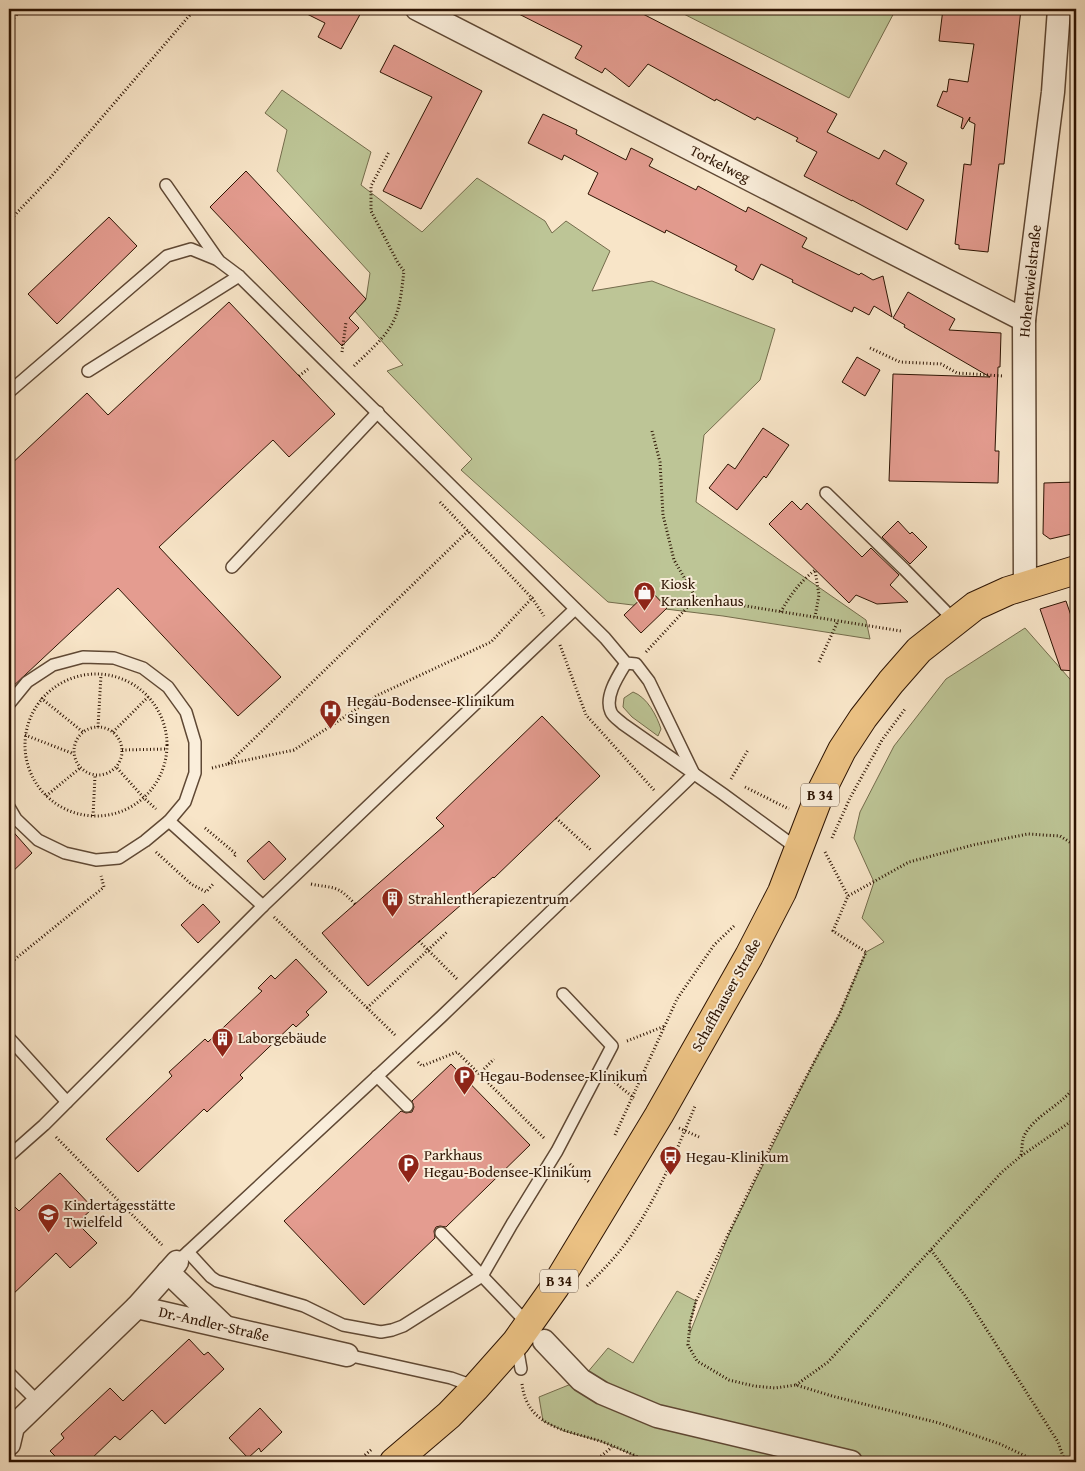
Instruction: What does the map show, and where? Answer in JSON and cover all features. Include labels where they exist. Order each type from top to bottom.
[{"type":"main road","name":"Schaffhauser Straße","points":[[394,1462],[449,1415],[529,1336],[710,1027],[782,892],[812,851],[819,796],[842,750],[863,718],[919,650],[975,606],[1024,585],[1076,570]]},
{"type":"street","name":"Torkelweg","points":[[417,9],[1024,320]]},
{"type":"street","name":"Hohentwielstraße","points":[[1024,585],[1024,320],[1053,92],[1059,9]]},
{"type":"street","points":[[10,1431],[136,1307],[178,1262],[224,1326]]},
{"type":"street","name":"Dr.-Andler-Straße","points":[[136,1307],[347,1355]]},
{"type":"street","points":[[529,1336],[581,1380],[602,1393],[657,1416],[851,1462]]},
{"type":"lane","points":[[166,185],[219,261]]},
{"type":"lane","points":[[9,392],[167,256],[191,249],[219,261],[239,276],[378,412],[605,638],[626,663],[636,664],[649,681],[694,774]]},
{"type":"lane","points":[[88,371],[239,276]]},
{"type":"lane","points":[[232,567],[378,412]]},
{"type":"lane","points":[[826,493],[955,621]]},
{"type":"lane","points":[[9,1156],[44,1125],[262,906],[575,609]]},
{"type":"lane","points":[[9,704],[27,682],[53,665],[82,657],[114,658],[143,668],[168,687],[186,712],[195,742],[195,773],[185,802],[170,821],[145,841],[119,858],[96,860],[65,853],[38,840],[16,819],[9,807]]},
{"type":"lane","points":[[626,663],[616,679],[608,702],[611,714],[723,794],[812,851]]},
{"type":"lane","points":[[564,994],[612,1046],[557,1151],[482,1276],[403,1326],[381,1332],[343,1324],[304,1306],[217,1280],[178,1262],[407,1049],[694,774]]},
{"type":"lane","points":[[170,821],[262,906]]},
{"type":"lane","points":[[9,1038],[67,1102]]},
{"type":"lane","points":[[377,1076],[407,1106]]},
{"type":"lane","points":[[441,1233],[482,1276],[529,1336],[521,1369]]},
{"type":"lane","name":"Dr.-Andler-Straße","points":[[347,1355],[452,1378],[476,1387]]},
{"type":"lane","points":[[9,1373],[38,1402]]},
{"type":"path","points":[[9,23],[22,9]]},
{"type":"path","points":[[9,221],[50,178],[195,9]]},
{"type":"path","points":[[342,377],[384,335],[395,318],[400,296],[404,271],[371,210],[371,186],[388,152]]},
{"type":"path","points":[[341,351],[346,322]]},
{"type":"path","points":[[870,348],[900,362],[940,364],[958,373],[1024,377]]},
{"type":"path","points":[[652,431],[660,462],[663,515],[674,560],[696,598]]},
{"type":"path","points":[[434,496],[532,598],[554,630],[586,715],[665,802]]},
{"type":"path","points":[[228,764],[468,531]]},
{"type":"path","points":[[781,612],[788,598],[815,570],[819,595],[815,617]]},
{"type":"path","points":[[195,773],[294,750],[378,695],[491,642],[547,582]]},
{"type":"path","points":[[696,598],[907,632]]},
{"type":"path","points":[[650,659],[644,654],[696,598]]},
{"type":"path","points":[[818,662],[838,621]]},
{"type":"path","points":[[98,727],[102,674]]},
{"type":"path","points":[[102,674],[134,685],[148,696],[159,712],[166,730],[167,749],[164,768],[156,784],[144,798],[128,808],[111,815],[93,816],[76,814],[46,796],[33,778],[26,757],[25,735],[31,716],[42,698],[59,684],[80,676],[102,674]]},
{"type":"path","points":[[113,732],[148,696]]},
{"type":"path","points":[[42,698],[83,732]]},
{"type":"path","points":[[848,896],[812,851],[836,830],[850,798],[882,740],[909,704]]},
{"type":"path","points":[[98,727],[106,728],[113,732],[118,738],[122,750],[121,761],[117,768],[103,775],[95,776],[80,768],[74,754],[74,746],[83,732],[90,728],[98,727]]},
{"type":"path","points":[[25,735],[74,754]]},
{"type":"path","points":[[122,750],[167,749]]},
{"type":"path","points":[[723,794],[748,750]]},
{"type":"path","points":[[46,796],[80,768]]},
{"type":"path","points":[[117,768],[144,798],[170,821]]},
{"type":"path","points":[[724,774],[731,779]]},
{"type":"path","points":[[93,816],[95,776]]},
{"type":"path","points":[[740,784],[793,811]]},
{"type":"path","points":[[556,818],[603,861]]},
{"type":"path","points":[[1038,1462],[1000,1444],[939,1423],[796,1385],[775,1388],[754,1386],[729,1380],[697,1361],[688,1345],[690,1323],[696,1301],[782,1123],[839,1015],[866,952],[833,931],[848,896],[909,862],[973,845],[1028,834],[1060,836],[1076,846]]},
{"type":"path","points":[[9,964],[104,887],[96,860]]},
{"type":"path","points":[[294,876],[312,884],[335,888],[343,892],[355,904]]},
{"type":"path","points":[[262,906],[398,1038],[422,1066],[457,1052],[589,1183],[593,1175]]},
{"type":"path","points":[[614,1138],[677,999],[714,945],[740,920]]},
{"type":"path","points":[[367,1008],[448,931]]},
{"type":"path","points":[[419,942],[468,991]]},
{"type":"path","points":[[612,1046],[665,1026]]},
{"type":"path","points":[[479,1074],[494,1059]]},
{"type":"path","points":[[600,1070],[633,1097]]},
{"type":"path","points":[[1021,1156],[1024,1137],[1036,1121],[1072,1091],[1076,1084]]},
{"type":"path","points":[[582,1291],[610,1263],[628,1239],[666,1174],[696,1106]]},
{"type":"path","points":[[796,1385],[828,1362],[1002,1172],[1021,1156],[1076,1118]]},
{"type":"path","points":[[44,1125],[178,1262]]},
{"type":"path","points":[[685,1132],[699,1137]]},
{"type":"path","points":[[931,1250],[966,1297],[1048,1426],[1058,1442],[1065,1462]]},
{"type":"path","points":[[521,1369],[524,1395],[529,1408],[543,1421],[564,1431],[650,1462]]},
{"type":"path","points":[[597,1462],[612,1447]]},
{"type":"green space","points":[[674,9],[896,9],[849,98]]},
{"type":"green space","points":[[282,90],[371,152],[361,185],[422,232],[477,178],[545,221],[552,233],[566,221],[610,251],[592,291],[652,281],[775,329],[760,380],[704,435],[696,502],[866,620],[870,639],[723,616],[608,602],[461,470],[472,459],[387,371],[403,365],[355,311],[366,299],[370,273],[277,171],[287,130],[265,113]]},
{"type":"green space","points":[[1025,628],[1076,686],[1076,1462],[650,1462],[600,1441],[564,1431],[543,1421],[539,1397],[581,1380],[608,1348],[633,1363],[677,1291],[696,1301],[690,1323],[690,1333],[729,1234],[839,1015],[866,952],[884,942],[862,918],[874,882],[854,838],[860,812],[894,746],[946,679]]},
{"type":"green space","points":[[633,692],[647,702],[657,718],[661,729],[658,736],[632,717],[623,707],[624,698]]},
{"type":"building","points":[[297,9],[363,9],[341,49],[318,37],[325,23]]},
{"type":"building","points":[[509,9],[646,9],[643,14],[837,114],[827,132],[879,159],[884,150],[907,163],[896,184],[924,200],[907,230],[804,176],[817,152],[796,141],[798,138],[757,117],[755,120],[716,99],[715,101],[648,64],[629,87],[605,68],[602,73],[575,58],[582,46]]},
{"type":"building","points":[[943,9],[988,13],[988,9],[1021,9],[1004,164],[999,164],[988,252],[959,249],[959,245],[955,244],[964,164],[971,165],[975,124],[969,121],[970,117],[963,129],[961,128],[963,118],[937,106],[943,91],[947,92],[949,79],[968,82],[974,44],[939,41]]},
{"type":"building","points":[[394,45],[482,91],[421,209],[383,191],[432,97],[380,72]]},
{"type":"building","points":[[543,114],[577,130],[576,134],[626,160],[631,148],[653,159],[649,166],[696,190],[698,186],[746,212],[748,207],[807,238],[802,247],[859,275],[861,273],[873,280],[883,276],[892,317],[874,306],[869,315],[854,307],[852,312],[761,264],[753,280],[735,270],[737,266],[666,230],[665,233],[588,194],[598,173],[564,155],[562,160],[528,143]]},
{"type":"building","points":[[246,171],[366,299],[349,318],[359,328],[342,346],[210,207]]},
{"type":"building","points":[[109,217],[137,246],[57,324],[28,294]]},
{"type":"building","points":[[908,292],[955,319],[949,330],[1001,333],[995,451],[999,451],[998,483],[889,481],[893,374],[990,377],[904,327],[905,325],[893,318]]},
{"type":"building","points":[[229,302],[335,414],[289,457],[273,440],[159,547],[281,677],[238,716],[118,588],[9,690],[9,466],[87,393],[108,415]]},
{"type":"building","points":[[857,357],[880,370],[865,396],[842,382]]},
{"type":"building","points":[[763,428],[789,445],[766,478],[764,476],[737,510],[709,488],[728,464],[735,469]]},
{"type":"building","points":[[1076,482],[1076,533],[1050,539],[1043,534],[1044,483]]},
{"type":"building","points":[[792,501],[801,510],[807,503],[862,557],[871,548],[899,575],[890,585],[908,602],[877,604],[856,595],[849,603],[769,524]]},
{"type":"building","points":[[898,521],[910,534],[912,532],[927,547],[910,564],[882,537]]},
{"type":"building","name":"Kiosk Krankenhaus","points":[[650,590],[667,608],[641,633],[624,615]]},
{"type":"building","points":[[1066,601],[1076,630],[1076,671],[1061,670],[1040,609]]},
{"type":"building","points":[[542,716],[600,776],[494,878],[368,986],[322,933],[444,826],[436,818]]},
{"type":"building","points":[[9,827],[32,853],[9,875]]},
{"type":"building","points":[[269,841],[286,859],[264,880],[247,861]]},
{"type":"building","points":[[203,904],[220,922],[198,943],[181,925]]},
{"type":"building","name":"Laborgebäude","points":[[296,959],[327,992],[306,1012],[309,1015],[296,1027],[293,1024],[240,1075],[243,1078],[207,1112],[204,1109],[138,1172],[106,1139],[172,1076],[169,1072],[205,1039],[208,1042],[262,991],[258,988],[271,975],[275,979]]},
{"type":"building","name":"Parkhaus Hegau-Bodensee-Klinikum","points":[[451,1064],[530,1145],[446,1227],[436,1227],[434,1231],[435,1238],[364,1305],[284,1221],[401,1111],[406,1113],[412,1112],[414,1107],[412,1101]]},
{"type":"building","name":"Kindertagesstätte Twielfeld","points":[[60,1173],[93,1208],[77,1223],[97,1243],[70,1268],[56,1253],[9,1298],[9,1201],[19,1211]]},
{"type":"building","points":[[189,1339],[204,1355],[208,1352],[224,1369],[165,1424],[152,1410],[120,1440],[115,1436],[88,1462],[61,1462],[50,1451],[64,1438],[61,1434],[110,1388],[123,1401]]},
{"type":"building","points":[[260,1408],[282,1432],[261,1452],[259,1448],[248,1458],[229,1438]]},
{"type":"place","name":"Kiosk Krankenhaus","points":[[645,612]]},
{"type":"place","name":"Hegau-Bodensee-Klinikum Singen","points":[[331,729]]},
{"type":"place","name":"Strahlentherapiezentrum","points":[[392,918]]},
{"type":"place","name":"Laborgebäude","points":[[222,1057]]},
{"type":"place","name":"Hegau-Bodensee-Klinikum","points":[[464,1095]]},
{"type":"place","name":"Hegau-Klinikum","points":[[670,1176]]},
{"type":"place","name":"Parkhaus Hegau-Bodensee-Klinikum","points":[[408,1183]]},
{"type":"place","name":"Kindertagesstätte Twielfeld","points":[[48,1233]]}]
